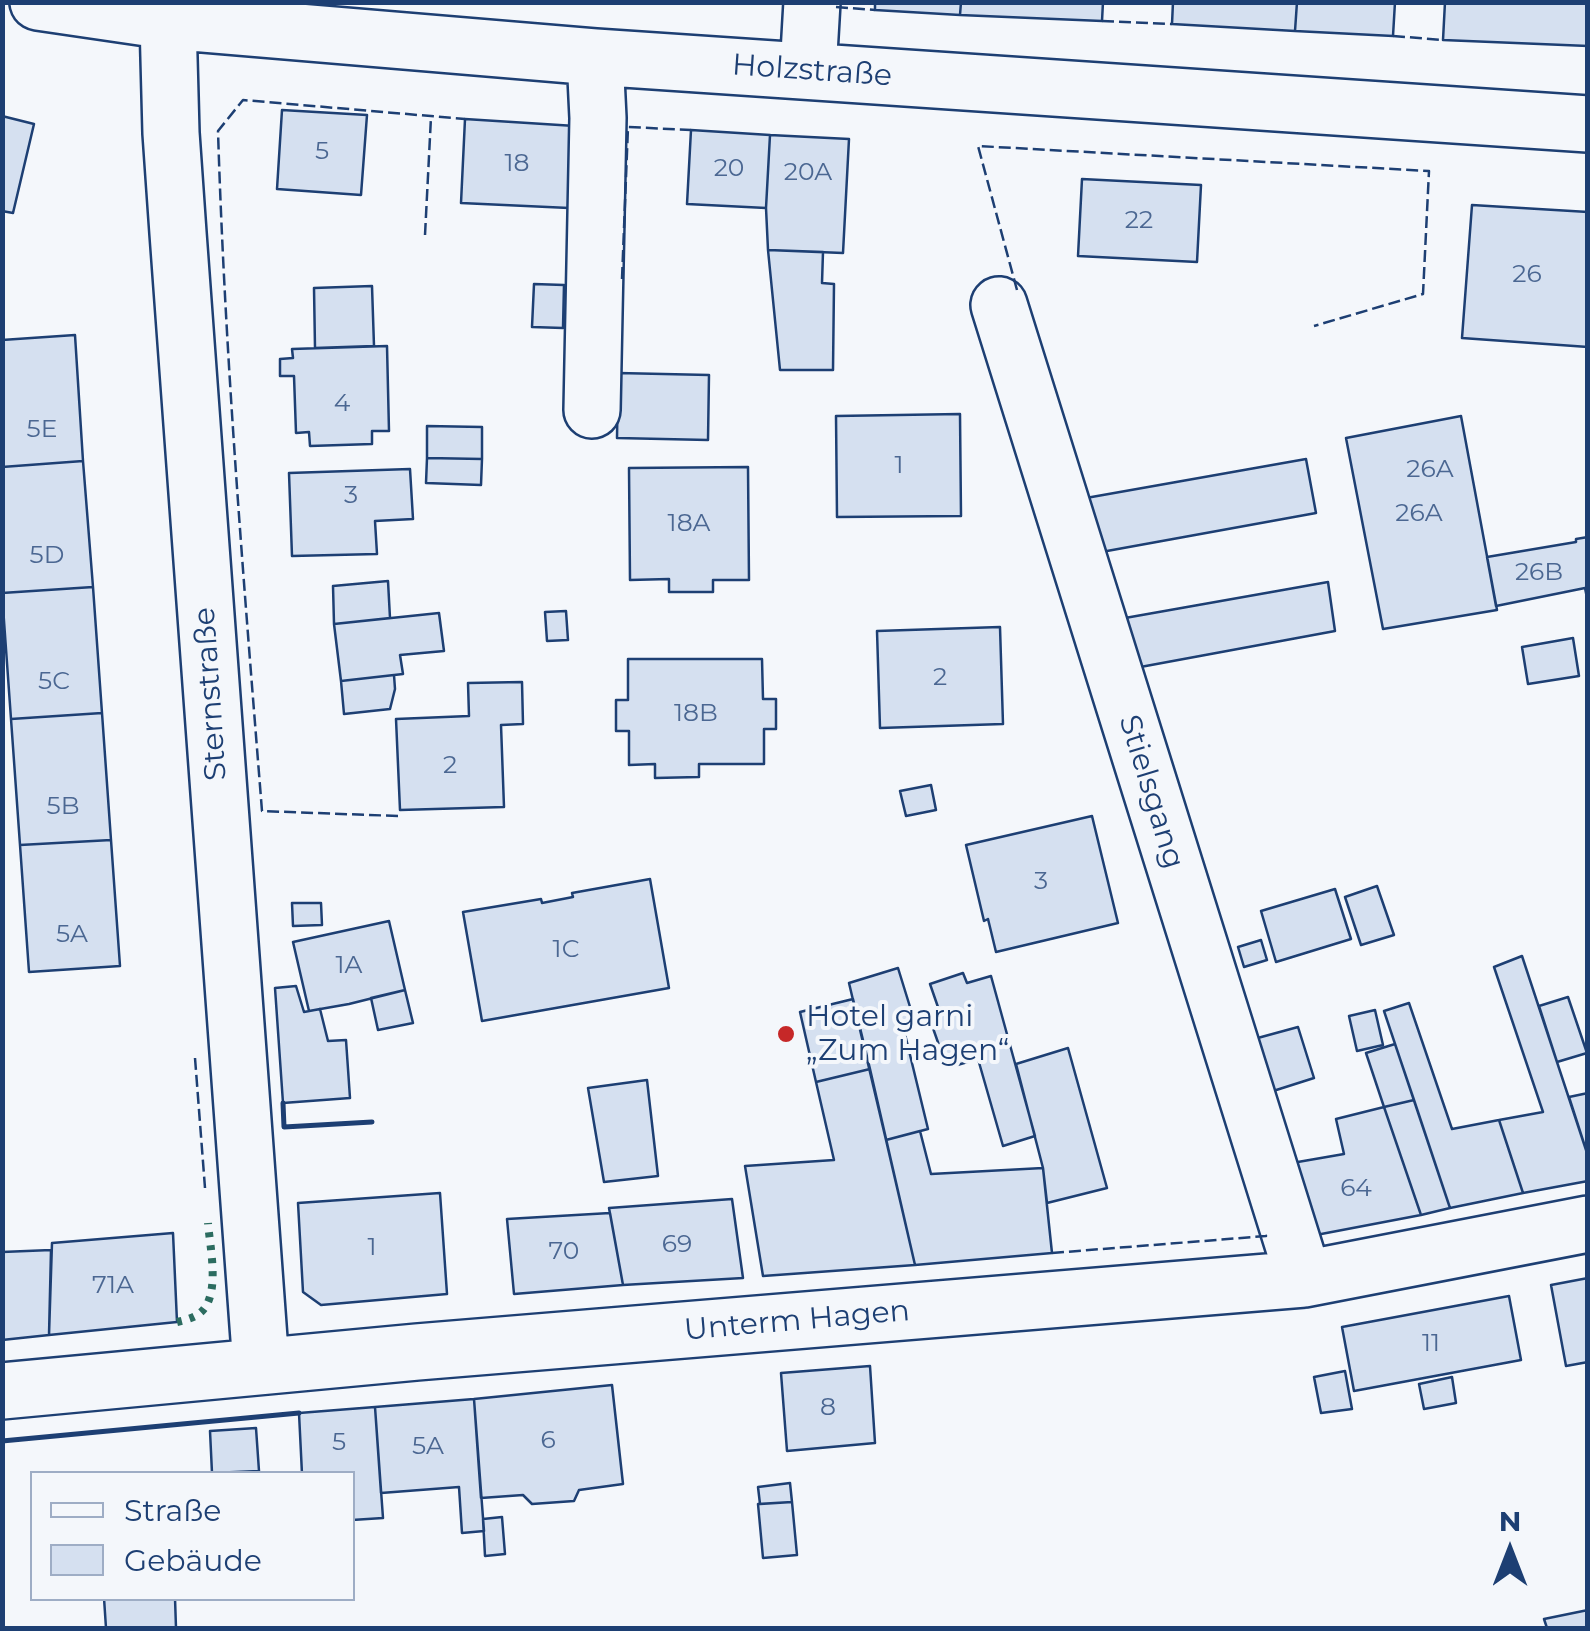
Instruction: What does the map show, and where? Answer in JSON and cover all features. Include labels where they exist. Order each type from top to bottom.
[{"type":"street","name":"Holzstraße","points":[[38,2],[168,22],[595,57],[1588,124]]},
{"type":"street","points":[[808,71],[812,2]]},
{"type":"street","name":"Sternstraße","points":[[168,22],[177,215],[261,1366]]},
{"type":"street","points":[[592,410],[598,118],[595,57]]},
{"type":"street","name":"Stielsgang","points":[[998,306],[1304,1278]]},
{"type":"street","name":"Unterm Hagen","points":[[2,1391],[1304,1278],[1588,1224]]},
{"type":"building","points":[[875,2],[961,2],[960,15],[875,10]]},
{"type":"building","points":[[961,2],[1103,2],[1102,21],[960,15]]},
{"type":"building","points":[[1173,2],[1297,2],[1295,31],[1172,24]]},
{"type":"building","points":[[1297,2],[1395,2],[1393,36],[1295,31]]},
{"type":"building","points":[[1445,2],[1588,2],[1588,46],[1443,40]]},
{"type":"building","points":[[282,110],[367,115],[361,195],[277,189]]},
{"type":"building","points":[[2,116],[34,124],[13,213],[2,211]]},
{"type":"building","points":[[465,119],[575,126],[569,208],[461,203]]},
{"type":"building","points":[[691,130],[770,135],[766,208],[687,204]]},
{"type":"building","points":[[770,135],[849,139],[843,253],[768,250]]},
{"type":"building","points":[[1082,179],[1201,185],[1197,262],[1078,256]]},
{"type":"building","points":[[1472,205],[1588,212],[1588,347],[1462,338]]},
{"type":"building","points":[[768,250],[823,252],[822,283],[834,284],[833,370],[780,370]]},
{"type":"building","points":[[534,284],[564,285],[563,328],[532,327]]},
{"type":"building","points":[[372,286],[374,346],[315,348],[314,288]]},
{"type":"building","points":[[75,335],[83,461],[2,467],[2,340]]},
{"type":"building","points":[[387,346],[389,431],[372,431],[372,444],[310,446],[309,432],[296,433],[294,376],[280,376],[280,359],[293,358],[292,349]]},
{"type":"building","points":[[618,373],[709,375],[708,440],[617,438]]},
{"type":"building","points":[[960,414],[961,516],[837,517],[836,416]]},
{"type":"building","points":[[1461,416],[1497,610],[1383,629],[1346,438]]},
{"type":"building","points":[[427,426],[482,427],[482,459],[427,458]]},
{"type":"building","points":[[427,458],[482,459],[481,485],[426,483]]},
{"type":"building","points":[[1306,459],[1316,513],[1096,553],[1086,498]]},
{"type":"building","points":[[83,461],[93,587],[2,593],[2,467]]},
{"type":"building","points":[[748,467],[749,580],[713,580],[713,592],[669,592],[669,579],[630,580],[629,468]]},
{"type":"building","points":[[410,469],[413,519],[375,521],[377,554],[292,556],[289,473]]},
{"type":"building","points":[[1588,537],[1588,603],[1585,588],[1496,606],[1487,557]]},
{"type":"building","points":[[388,581],[390,618],[334,624],[333,586]]},
{"type":"building","points":[[1328,582],[1335,631],[1135,668],[1125,618]]},
{"type":"building","points":[[93,587],[102,713],[11,719],[2,593]]},
{"type":"building","points":[[566,611],[568,640],[547,641],[545,612]]},
{"type":"building","points":[[439,613],[444,651],[400,655],[403,674],[341,681],[334,624]]},
{"type":"building","points":[[1000,627],[1003,724],[880,728],[877,631]]},
{"type":"building","points":[[1573,638],[1579,676],[1528,684],[1522,647]]},
{"type":"building","points":[[628,659],[762,659],[763,699],[776,699],[776,729],[764,729],[764,764],[699,764],[699,777],[655,778],[655,764],[629,765],[629,731],[616,731],[616,700],[628,700]]},
{"type":"building","points":[[394,675],[390,709],[344,714],[341,681]]},
{"type":"building","points":[[522,682],[523,724],[501,725],[504,807],[400,810],[396,719],[469,716],[468,683]]},
{"type":"building","points":[[102,713],[111,840],[20,845],[11,719]]},
{"type":"building","points":[[931,785],[936,810],[906,816],[900,791]]},
{"type":"building","points":[[1092,816],[1118,923],[996,952],[988,919],[984,921],[966,845]]},
{"type":"building","points":[[111,840],[120,966],[29,972],[20,845]]},
{"type":"building","points":[[650,879],[669,988],[482,1021],[463,912],[541,899],[542,903],[573,897],[572,893]]},
{"type":"building","points":[[1377,886],[1394,935],[1361,945],[1345,897]]},
{"type":"building","points":[[1335,889],[1351,939],[1276,962],[1261,911]]},
{"type":"building","points":[[292,903],[321,903],[322,925],[293,926]]},
{"type":"building","points":[[389,921],[405,990],[309,1011],[293,942]]},
{"type":"building","points":[[1261,940],[1267,960],[1244,967],[1238,947]]},
{"type":"building","points":[[1522,956],[1588,1156],[1588,1181],[1523,1193],[1499,1120],[1543,1112],[1494,967]]},
{"type":"building","points":[[898,968],[915,1023],[903,1026],[928,1129],[886,1140],[849,983]]},
{"type":"building","points":[[963,973],[967,983],[991,976],[1035,1136],[1003,1146],[978,1059],[947,1068],[928,1014],[939,1010],[930,984]]},
{"type":"building","points":[[296,986],[304,1012],[320,1009],[328,1041],[346,1040],[350,1098],[283,1103],[275,988]]},
{"type":"building","points":[[405,990],[413,1023],[378,1030],[371,998]]},
{"type":"building","points":[[1568,997],[1587,1053],[1557,1062],[1539,1006]]},
{"type":"building","points":[[853,999],[870,1069],[816,1082],[800,1012]]},
{"type":"building","points":[[1409,1003],[1452,1129],[1499,1120],[1523,1193],[1450,1208],[1384,1011]]},
{"type":"building","points":[[1375,1010],[1383,1045],[1357,1051],[1349,1016]]},
{"type":"building","points":[[1298,1027],[1314,1078],[1270,1092],[1254,1039]]},
{"type":"building","points":[[1395,1044],[1414,1100],[1384,1107],[1366,1053]]},
{"type":"building","points":[[1068,1048],[1107,1188],[1047,1203],[1043,1168],[1016,1064]]},
{"type":"building","points":[[870,1069],[915,1265],[763,1276],[745,1166],[834,1160],[816,1082]]},
{"type":"building","points":[[647,1080],[658,1176],[604,1182],[588,1088]]},
{"type":"building","points":[[1588,1093],[1588,1156],[1569,1097]]},
{"type":"building","points":[[1414,1100],[1450,1208],[1421,1215],[1384,1107]]},
{"type":"building","points":[[1384,1107],[1421,1215],[1316,1235],[1292,1163],[1344,1154],[1336,1119]]},
{"type":"building","points":[[920,1131],[931,1174],[1043,1168],[1052,1253],[915,1265],[886,1140]]},
{"type":"building","points":[[440,1193],[447,1294],[321,1305],[303,1292],[298,1203]]},
{"type":"building","points":[[732,1199],[743,1278],[623,1285],[609,1208]]},
{"type":"building","points":[[610,1213],[623,1285],[514,1294],[507,1219]]},
{"type":"building","points":[[173,1233],[177,1322],[49,1335],[52,1243]]},
{"type":"building","points":[[51,1250],[49,1335],[2,1340],[2,1252]]},
{"type":"building","points":[[1588,1278],[1588,1362],[1566,1366],[1551,1285]]},
{"type":"building","points":[[1509,1296],[1521,1360],[1354,1391],[1342,1327]]},
{"type":"building","points":[[870,1366],[875,1443],[787,1451],[781,1373]]},
{"type":"building","points":[[1345,1371],[1352,1409],[1321,1413],[1314,1377]]},
{"type":"building","points":[[1452,1377],[1456,1403],[1424,1409],[1419,1384]]},
{"type":"building","points":[[612,1385],[623,1484],[579,1490],[574,1501],[532,1504],[523,1495],[481,1498],[474,1399]]},
{"type":"building","points":[[474,1399],[484,1531],[462,1533],[459,1487],[381,1493],[375,1407]]},
{"type":"building","points":[[375,1407],[383,1518],[355,1520],[355,1471],[302,1471],[299,1413]]},
{"type":"building","points":[[256,1428],[259,1471],[212,1471],[210,1431]]},
{"type":"building","points":[[790,1483],[792,1502],[760,1504],[758,1487]]},
{"type":"building","points":[[792,1502],[797,1555],[763,1558],[758,1504]]},
{"type":"building","points":[[502,1517],[505,1554],[485,1556],[483,1519]]},
{"type":"building","points":[[104,1601],[175,1601],[176,1628],[106,1628]]},
{"type":"building","points":[[1588,1610],[1588,1628],[1547,1628],[1544,1619]]},
{"type":"hedge","points":[[177,1322],[200,1313],[210,1295],[213,1271],[208,1223]]},
{"type":"fence","points":[[836,7],[875,10]]},
{"type":"fence","points":[[1102,21],[1172,24]]},
{"type":"fence","points":[[1393,36],[1443,40]]},
{"type":"fence","points":[[398,816],[262,811],[230,386],[218,131],[243,100],[465,119]]},
{"type":"fence","points":[[425,235],[431,117]]},
{"type":"fence","points":[[622,279],[628,127],[691,130]]},
{"type":"fence","points":[[1017,290],[978,146],[1429,171],[1423,294],[1314,326]]},
{"type":"fence","points":[[195,1058],[205,1188]]},
{"type":"fence","points":[[1052,1253],[1266,1236],[1265,1231]]},
{"type":"wall","points":[[283,1103],[284,1127],[372,1122]]},
{"type":"wall","points":[[2,1441],[299,1413]]},
{"type":"place","name":"Hotel garni „Zum Hagen“","points":[[786,1034]]}]
